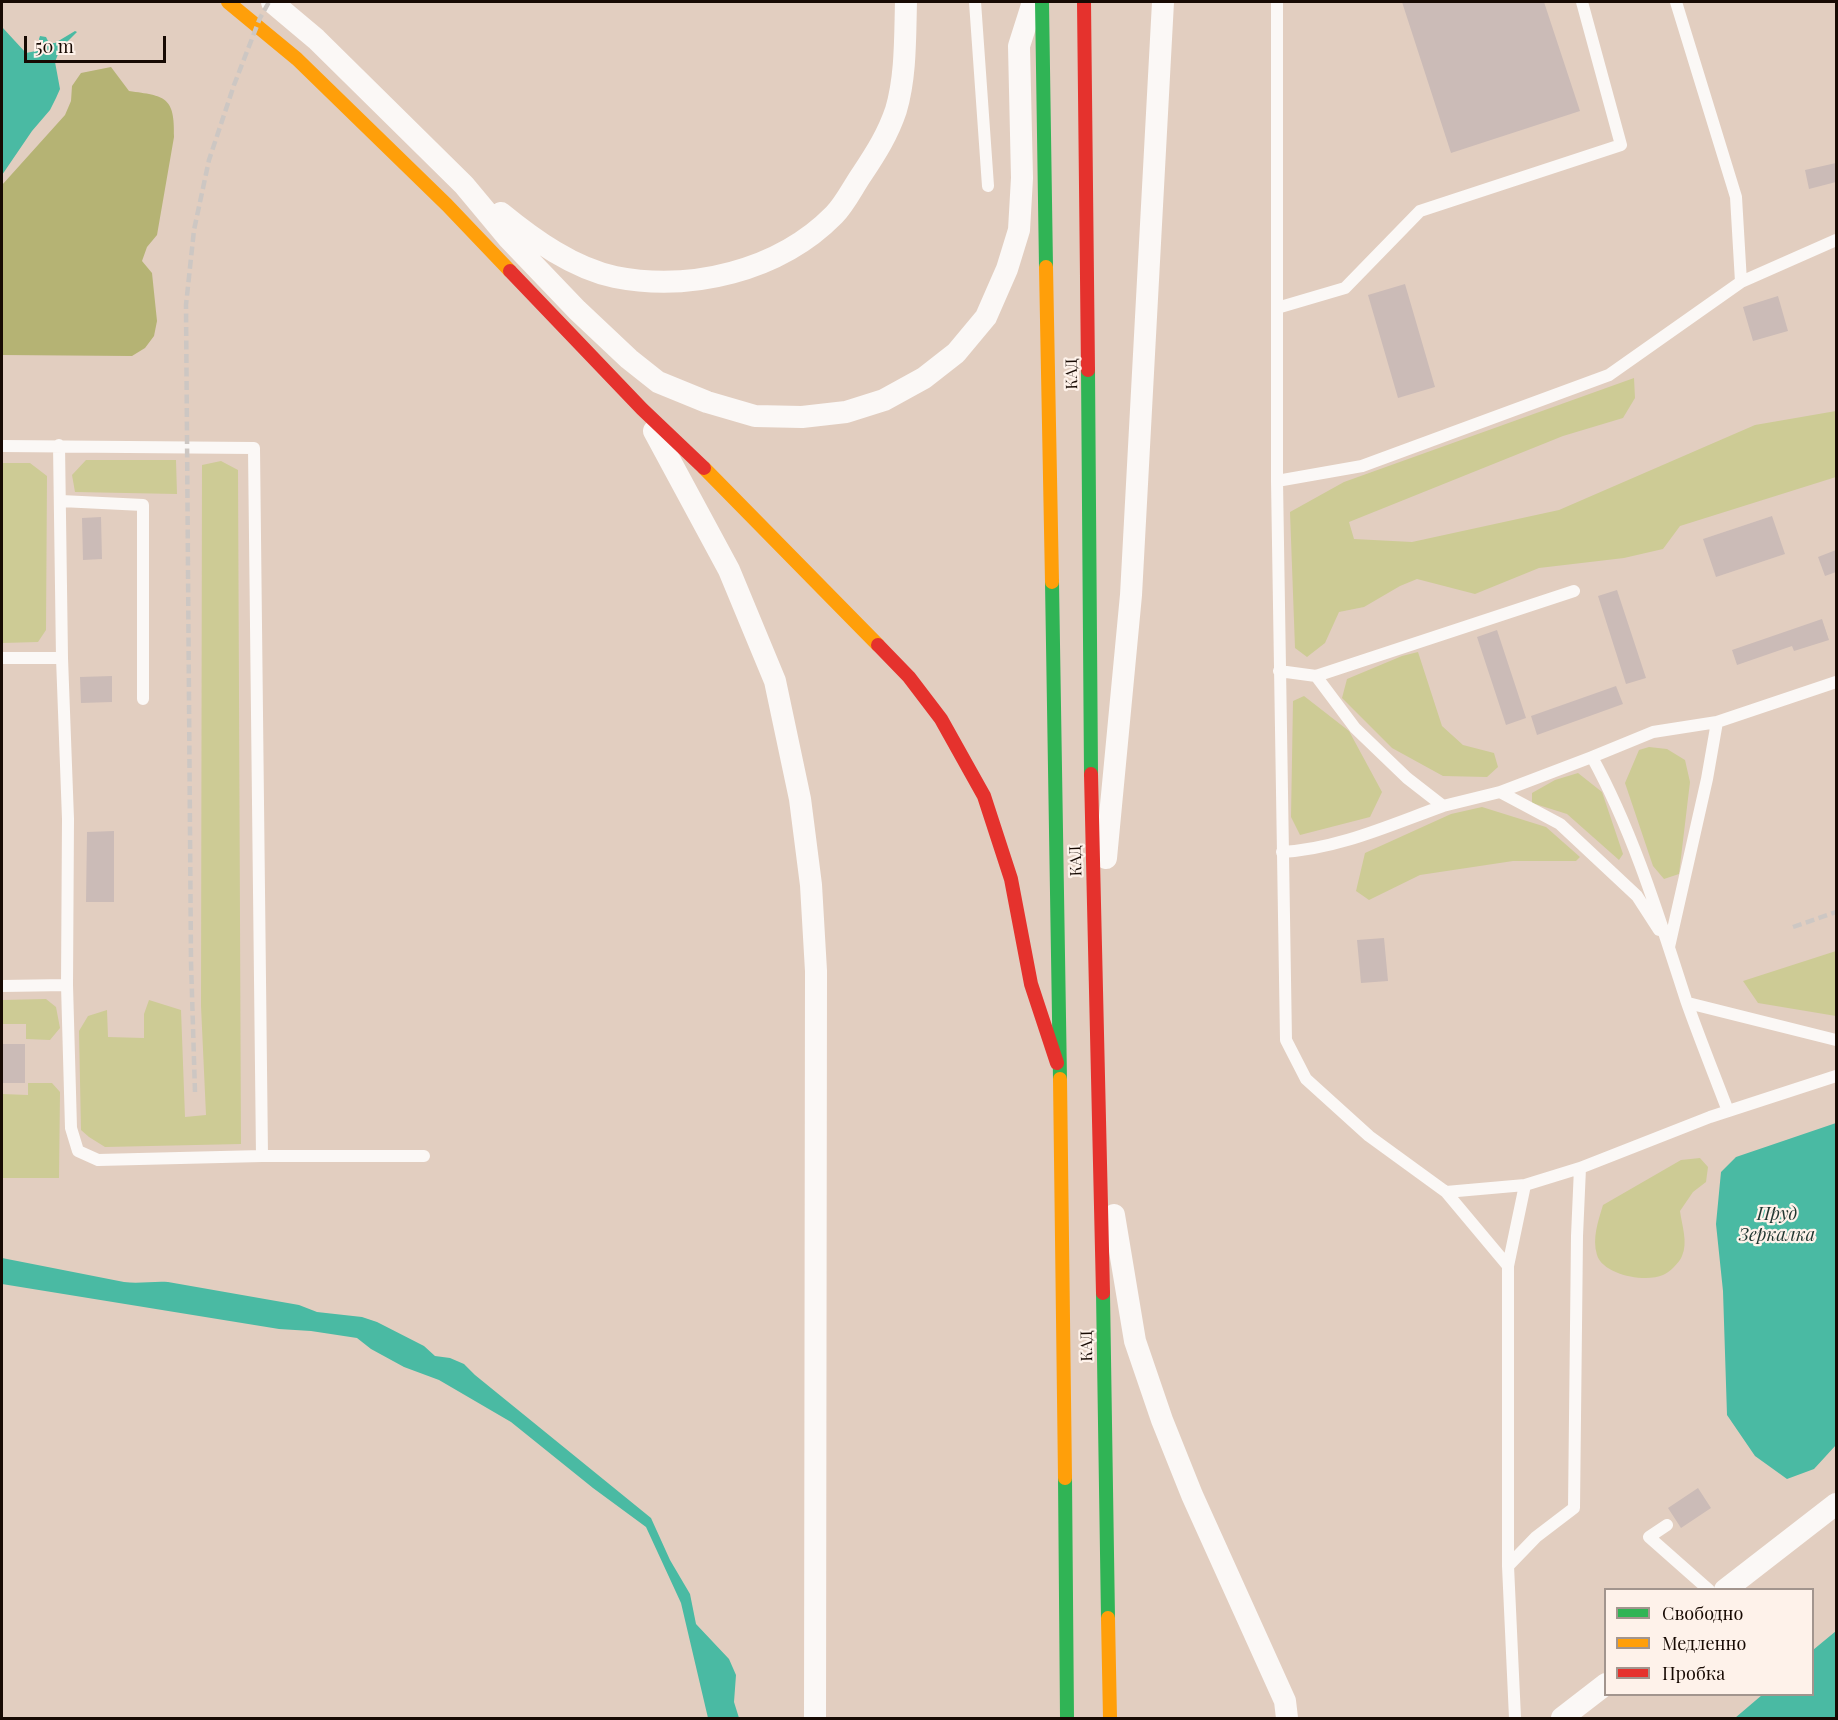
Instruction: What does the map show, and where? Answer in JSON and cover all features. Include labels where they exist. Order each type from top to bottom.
[{"type":"main road","points":[[228,2],[297,59],[447,205],[642,409],[713,476],[909,677],[941,719],[984,796],[1011,879],[1031,984],[1060,1073]]},
{"type":"main road","name":"КАД","points":[[1042,2],[1060,1073],[1067,1719]]},
{"type":"main road","name":"КАД","points":[[1084,2],[1092,841],[1100,1128],[1110,1719]]},
{"type":"street","points":[[272,2],[316,39],[464,185],[509,239],[577,310],[629,359],[658,382],[707,402],[755,416],[802,417],[846,412],[884,400],[924,378],[956,353],[986,317],[1007,269],[1019,230],[1022,178],[1020,46],[1033,2]]},
{"type":"street","points":[[464,185],[520,229],[577,264],[614,277],[664,282],[712,279],[758,264],[798,243],[834,214],[881,146],[896,108],[903,71],[906,2]]},
{"type":"street","points":[[1096,955],[1131,595],[1163,2]]},
{"type":"street","points":[[642,409],[729,570],[775,681],[801,810],[811,885],[816,971],[815,1719]]},
{"type":"street","points":[[1100,1128],[1136,1341],[1162,1420],[1192,1495],[1285,1701],[1287,1719]]},
{"type":"street","points":[[1728,1588],[1836,1504]]},
{"type":"street","points":[[1562,1719],[1604,1685]]},
{"type":"lane","points":[[975,2],[988,186]]},
{"type":"lane","points":[[1277,2],[1277,481],[1281,852],[1286,1040],[1306,1079],[1368,1136],[1446,1192],[1508,1266]]},
{"type":"lane","points":[[1277,308],[1345,288],[1420,211],[1621,145],[1582,2]]},
{"type":"lane","points":[[1676,2],[1736,197],[1742,282]]},
{"type":"lane","points":[[1277,481],[1362,466],[1610,375],[1742,282],[1836,240]]},
{"type":"lane","points":[[59,445],[62,658],[68,819],[67,985],[71,1128],[78,1151],[98,1160],[262,1156],[424,1156]]},
{"type":"lane","points":[[2,446],[254,448],[262,1156]]},
{"type":"lane","points":[[61,501],[143,505],[143,699]]},
{"type":"lane","points":[[1279,672],[1316,676],[1338,671],[1574,591]]},
{"type":"lane","points":[[2,658],[62,658]]},
{"type":"lane","points":[[1316,676],[1355,728],[1407,778],[1443,806]]},
{"type":"lane","points":[[1281,852],[1308,850],[1344,842],[1443,806],[1500,792],[1653,732],[1717,722],[1836,682]]},
{"type":"lane","points":[[1669,947],[1707,779],[1717,722]]},
{"type":"lane","points":[[1592,757],[1611,791],[1639,857],[1688,1003],[1728,1111]]},
{"type":"lane","points":[[1500,792],[1560,824],[1637,896],[1669,947]]},
{"type":"lane","points":[[2,986],[67,985]]},
{"type":"lane","points":[[1688,1003],[1836,1040]]},
{"type":"lane","points":[[1446,1192],[1525,1185],[1580,1168],[1728,1111],[1836,1076]]},
{"type":"lane","points":[[1508,1566],[1536,1537],[1574,1508],[1580,1168]]},
{"type":"lane","points":[[1515,1719],[1508,1566],[1508,1266],[1525,1185]]},
{"type":"lane","points":[[1667,1525],[1649,1537],[1706,1588]]},
{"type":"shaded area","points":[[111,67],[129,91],[165,100],[170,106],[174,123],[174,137],[157,235],[147,247],[142,261],[152,273],[157,321],[154,336],[145,348],[132,356],[2,355],[2,185],[65,115],[71,101],[72,86],[81,73]]},
{"type":"shaded area","points":[[1634,378],[1635,398],[1623,418],[1563,436],[1349,522],[1354,539],[1412,542],[1559,510],[1755,425],[1836,411],[1836,477],[1680,526],[1663,549],[1624,558],[1539,568],[1475,594],[1417,579],[1364,607],[1339,612],[1325,643],[1307,657],[1295,648],[1290,512],[1344,482]]},
{"type":"shaded area","points":[[86,460],[176,460],[177,494],[75,492],[72,475]]},
{"type":"shaded area","points":[[221,461],[238,470],[241,1144],[105,1147],[81,1130],[79,1031],[88,1016],[107,1010],[108,1037],[144,1038],[144,1014],[149,1000],[181,1010],[185,1117],[206,1115],[201,1006],[202,465]]},
{"type":"shaded area","points":[[2,463],[30,463],[47,476],[46,630],[38,642],[2,643]]},
{"type":"shaded area","points":[[1418,652],[1442,726],[1463,745],[1494,753],[1498,767],[1487,777],[1443,776],[1392,748],[1342,698],[1347,679],[1402,656]]},
{"type":"shaded area","points":[[1304,696],[1349,731],[1382,792],[1370,817],[1300,835],[1291,817],[1293,701]]},
{"type":"shaded area","points":[[1649,747],[1667,749],[1685,760],[1690,782],[1679,874],[1664,879],[1653,866],[1625,783],[1639,750]]},
{"type":"shaded area","points":[[1578,773],[1602,792],[1623,854],[1619,860],[1567,814],[1532,803],[1532,793],[1555,780]]},
{"type":"shaded area","points":[[1482,807],[1546,827],[1580,857],[1576,861],[1513,861],[1420,875],[1369,900],[1356,891],[1365,853],[1451,814]]},
{"type":"shaded area","points":[[1836,951],[1836,1016],[1758,1003],[1743,981]]},
{"type":"shaded area","points":[[46,999],[56,1007],[60,1028],[50,1040],[26,1039],[26,1024],[2,1024],[2,1000]]},
{"type":"shaded area","points":[[28,1083],[52,1083],[60,1092],[59,1178],[2,1178],[2,1094],[28,1095]]},
{"type":"shaded area","points":[[1700,1158],[1708,1167],[1706,1182],[1693,1192],[1680,1211],[1684,1251],[1674,1267],[1665,1274],[1646,1278],[1626,1276],[1607,1268],[1597,1255],[1595,1242],[1603,1205],[1681,1160]]},
{"type":"water","points":[[2,27],[26,53],[41,50],[40,36],[46,37],[49,43],[55,43],[77,32],[60,49],[55,62],[60,89],[50,110],[32,131],[2,175]]},
{"type":"water","name":"Пруд Зеркалка","points":[[1836,1123],[1836,1445],[1814,1469],[1787,1479],[1755,1456],[1727,1415],[1723,1291],[1716,1224],[1721,1172],[1736,1157]]},
{"type":"water","points":[[2,1258],[124,1282],[168,1282],[299,1305],[317,1312],[362,1317],[377,1322],[424,1346],[435,1356],[450,1358],[464,1364],[651,1518],[670,1560],[690,1594],[696,1624],[729,1659],[736,1675],[734,1702],[739,1718],[708,1718],[681,1603],[646,1527],[511,1422],[439,1380],[404,1367],[371,1349],[357,1338],[279,1329],[2,1284]]},
{"type":"water","points":[[1836,1631],[1836,1718],[1735,1718],[1761,1696],[1814,1696],[1814,1649]]},
{"type":"building","points":[[1402,2],[1544,2],[1580,111],[1451,153]]},
{"type":"building","points":[[1836,163],[1836,182],[1809,189],[1805,170]]},
{"type":"building","points":[[1405,284],[1435,387],[1398,398],[1368,295]]},
{"type":"building","points":[[1778,296],[1788,331],[1753,341],[1743,307]]},
{"type":"building","points":[[1772,516],[1785,554],[1716,577],[1703,539]]},
{"type":"building","points":[[101,517],[102,559],[83,560],[82,518]]},
{"type":"building","points":[[1836,550],[1836,572],[1825,576],[1818,557]]},
{"type":"building","points":[[1617,590],[1646,678],[1626,684],[1598,596]]},
{"type":"building","points":[[1822,619],[1829,640],[1794,651],[1792,646],[1737,665],[1732,650]]},
{"type":"building","points":[[1497,630],[1526,718],[1506,725],[1477,637]]},
{"type":"building","points":[[112,676],[112,702],[81,703],[80,677]]},
{"type":"building","points":[[1616,686],[1623,704],[1537,735],[1531,716]]},
{"type":"building","points":[[114,831],[114,902],[86,902],[87,832]]},
{"type":"building","points":[[1384,938],[1388,981],[1361,983],[1357,940]]},
{"type":"building","points":[[2,1044],[25,1044],[25,1083],[2,1083]]},
{"type":"building","points":[[1698,1488],[1711,1508],[1681,1528],[1668,1508]]},
{"type":"railway","points":[[195,1092],[191,962],[186,305],[194,230],[209,160],[234,85],[260,18],[269,2]]},
{"type":"railway","points":[[1793,927],[1836,912]]},
{"type":"traffic: fast","points":[[1042,2],[1046,267]]},
{"type":"traffic: fast","points":[[1088,370],[1091,774]]},
{"type":"traffic: fast","points":[[1052,582],[1060,1079]]},
{"type":"traffic: fast","points":[[1103,1293],[1108,1618]]},
{"type":"traffic: fast","points":[[1065,1478],[1067,1718]]},
{"type":"traffic: slow","points":[[228,2],[297,59],[447,205],[510,271]]},
{"type":"traffic: slow","points":[[1046,267],[1052,582]]},
{"type":"traffic: slow","points":[[704,468],[878,645]]},
{"type":"traffic: slow","points":[[1060,1079],[1065,1478]]},
{"type":"traffic: slow","points":[[1108,1618],[1110,1718]]},
{"type":"traffic: jam","points":[[1084,2],[1088,370]]},
{"type":"traffic: jam","points":[[510,271],[642,409],[704,468]]},
{"type":"traffic: jam","points":[[878,645],[909,677],[941,719],[984,796],[1011,879],[1031,984],[1057,1063]]},
{"type":"traffic: jam","points":[[1091,774],[1103,1293]]}]
